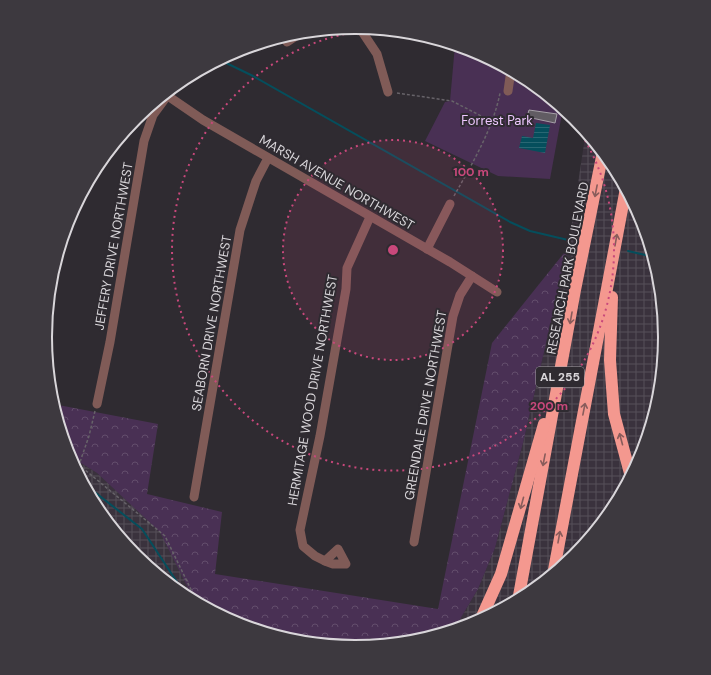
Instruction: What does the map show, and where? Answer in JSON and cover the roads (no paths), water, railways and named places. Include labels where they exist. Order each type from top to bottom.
[{"type":"highway","name":"RESEARCH PARK BOULEVARD","points":[[520,593],[601,160]]},
{"type":"highway","name":"AL 255","points":[[554,567],[568,486],[613,262],[624,197]]},
{"type":"highway","points":[[613,262],[610,360],[614,406],[629,469]]},
{"type":"highway","points":[[484,613],[501,574],[566,344]]},
{"type":"street","points":[[364,34],[378,54],[388,92]]},
{"type":"street","points":[[504,91],[509,76]]},
{"type":"street","name":"MARSH AVENUE NORTHWEST","points":[[170,98],[203,120],[427,249],[496,292]]},
{"type":"street","name":"JEFFERY DRIVE NORTHWEST","points":[[97,404],[110,342],[144,141],[153,115],[159,106]]},
{"type":"street","name":"SEABORN DRIVE NORTHWEST","points":[[194,497],[240,230],[256,181],[268,158]]},
{"type":"street","points":[[427,249],[452,200]]},
{"type":"street","name":"HERMITAGE WOOD DRIVE NORTHWEST","points":[[325,560],[315,556],[303,546],[300,530],[346,289],[347,268],[370,217]]},
{"type":"street","name":"GREENDALE DRIVE NORTHWEST","points":[[414,542],[453,316],[460,295],[472,276]]},
{"type":"water","points":[[536,123],[550,125],[545,153],[519,148],[522,136],[533,138]]},
{"type":"waterway","points":[[226,63],[253,76],[510,222],[530,231],[568,240]]},
{"type":"waterway","points":[[628,251],[648,256]]},
{"type":"waterway","points":[[95,492],[142,529],[177,583]]},
{"type":"park label","name":"Forrest Park","points":[[497,120]]}]
